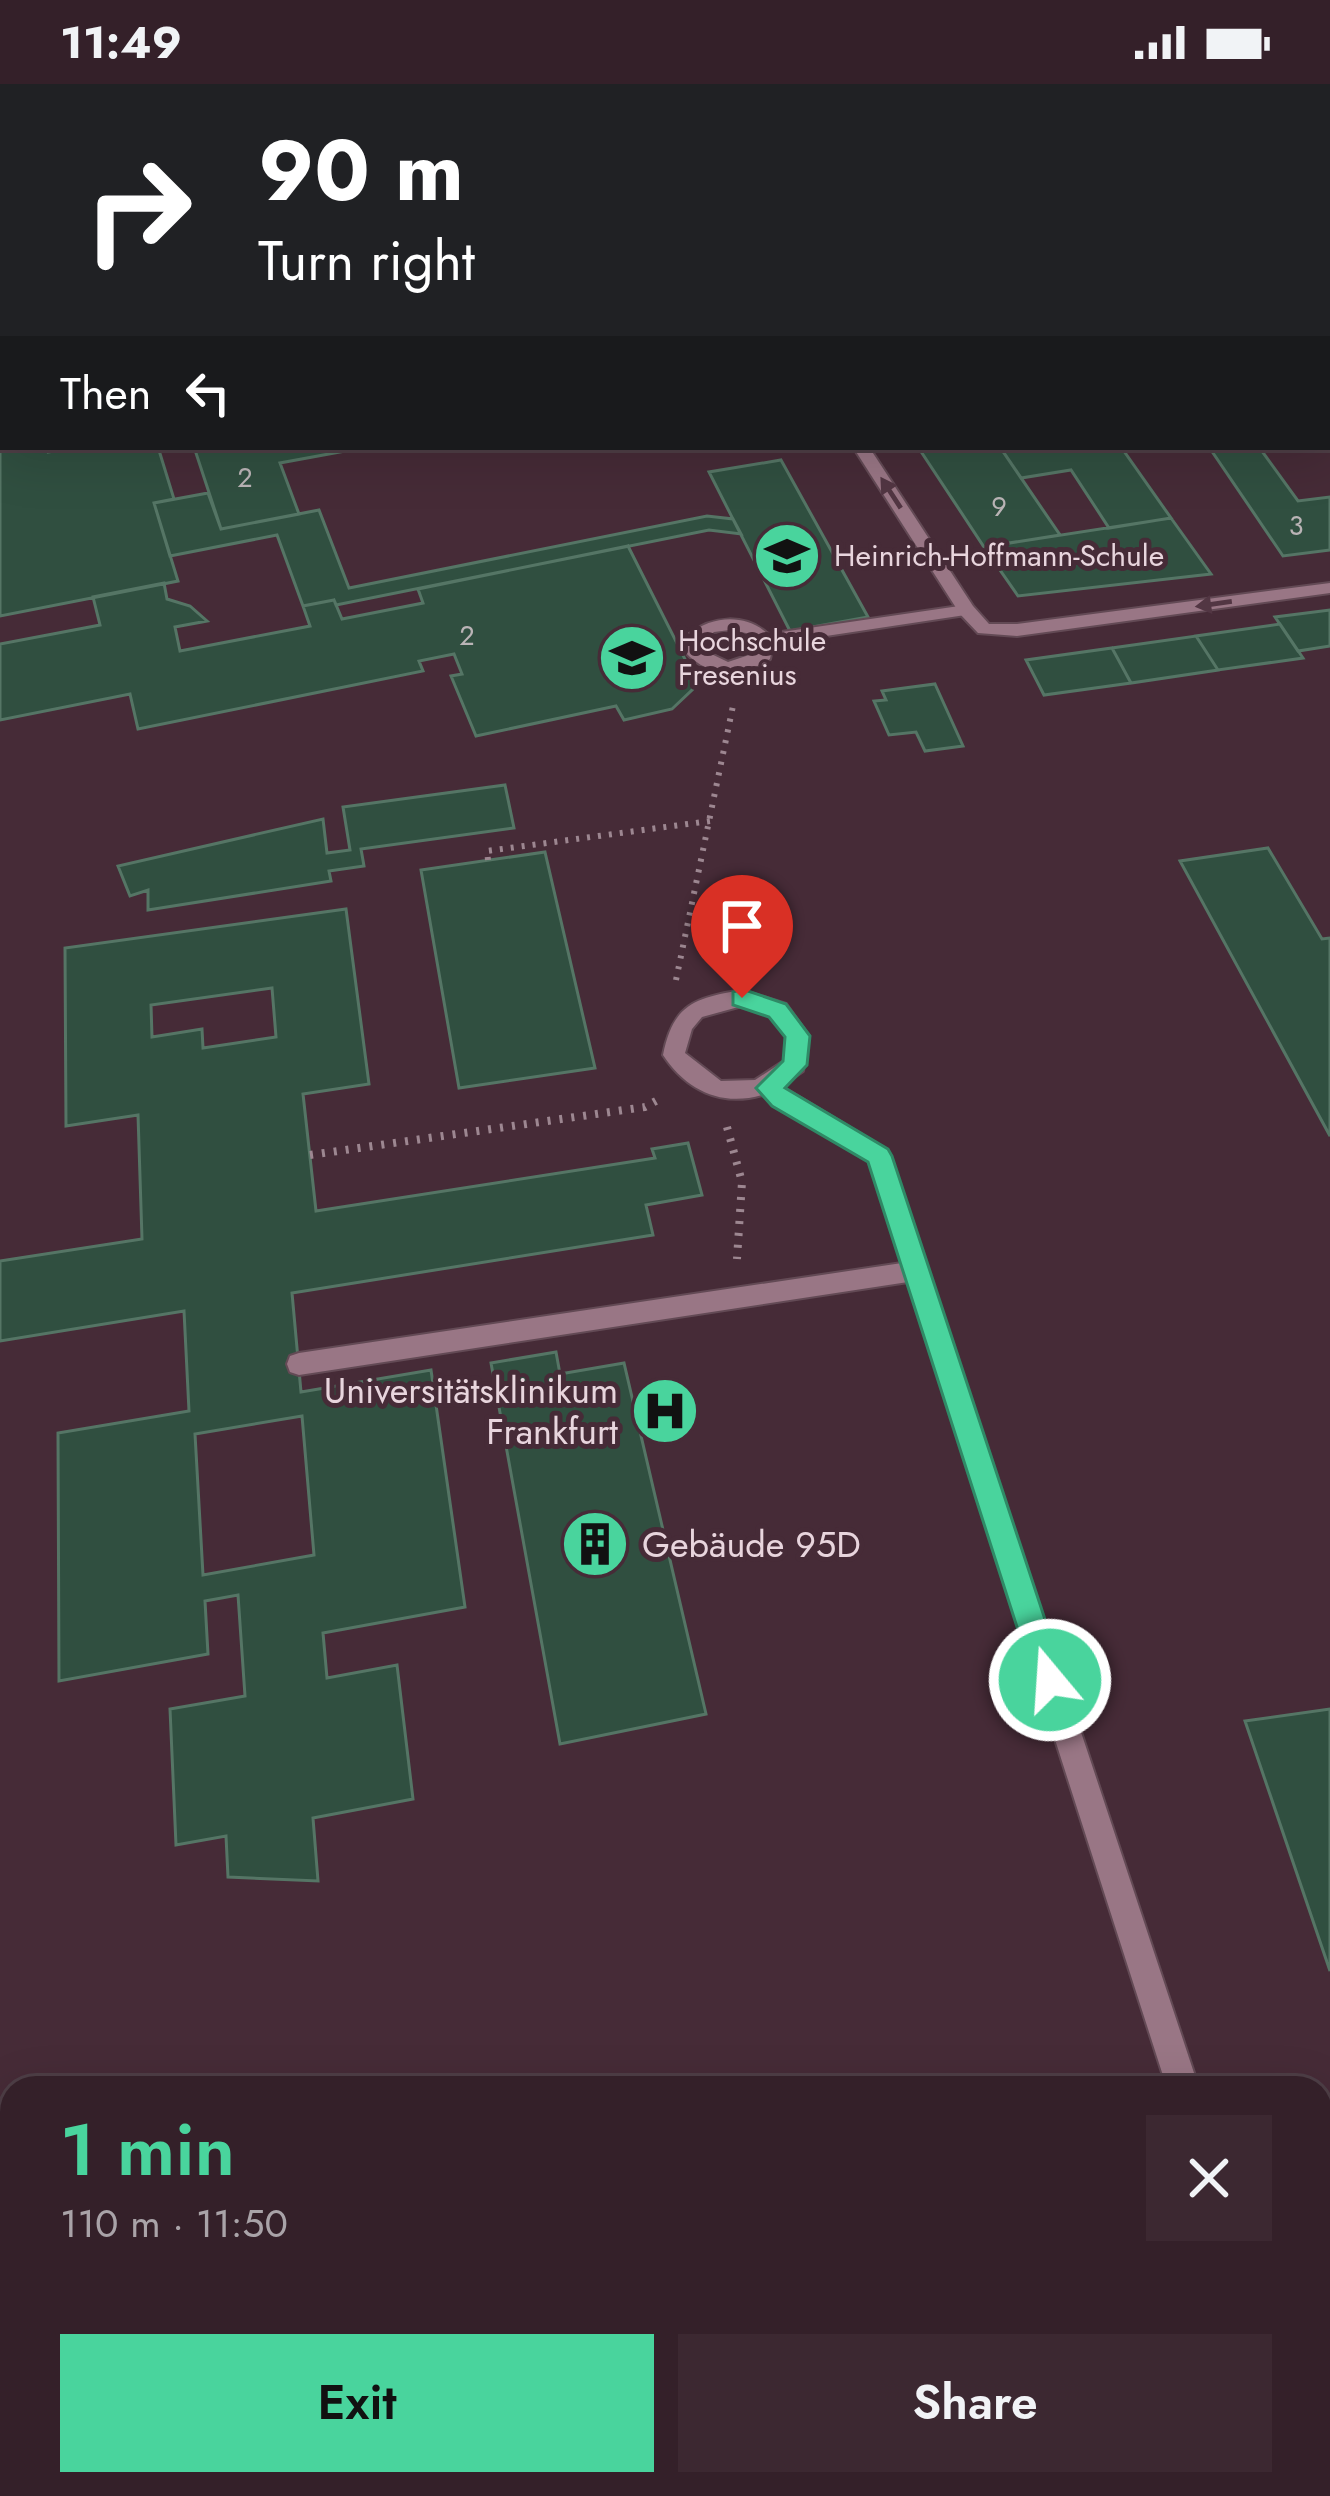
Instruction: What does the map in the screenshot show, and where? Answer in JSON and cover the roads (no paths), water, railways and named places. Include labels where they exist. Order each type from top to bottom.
[{"type":"street","points":[[863,450],[984,629],[1017,630],[1330,588]]},
{"type":"street","points":[[764,640],[967,610]]},
{"type":"street","points":[[742,998],[778,1010],[798,1036],[795,1065],[769,1088],[730,1093],[693,1081],[674,1055],[679,1025],[705,1004],[742,998]]},
{"type":"street","points":[[769,1088],[781,1100],[879,1156],[1179,2076]]},
{"type":"street","points":[[298,1364],[917,1271]]},
{"type":"place","name":"Heinrich-Hoffmann-Schule","points":[[787,556]]},
{"type":"place","name":"Hochschule Fresenius","points":[[632,658]]},
{"type":"place","name":"Universitätsklinikum Frankfurt","points":[[665,1411]]},
{"type":"place","name":"Gebäude 95D","points":[[595,1544]]}]
